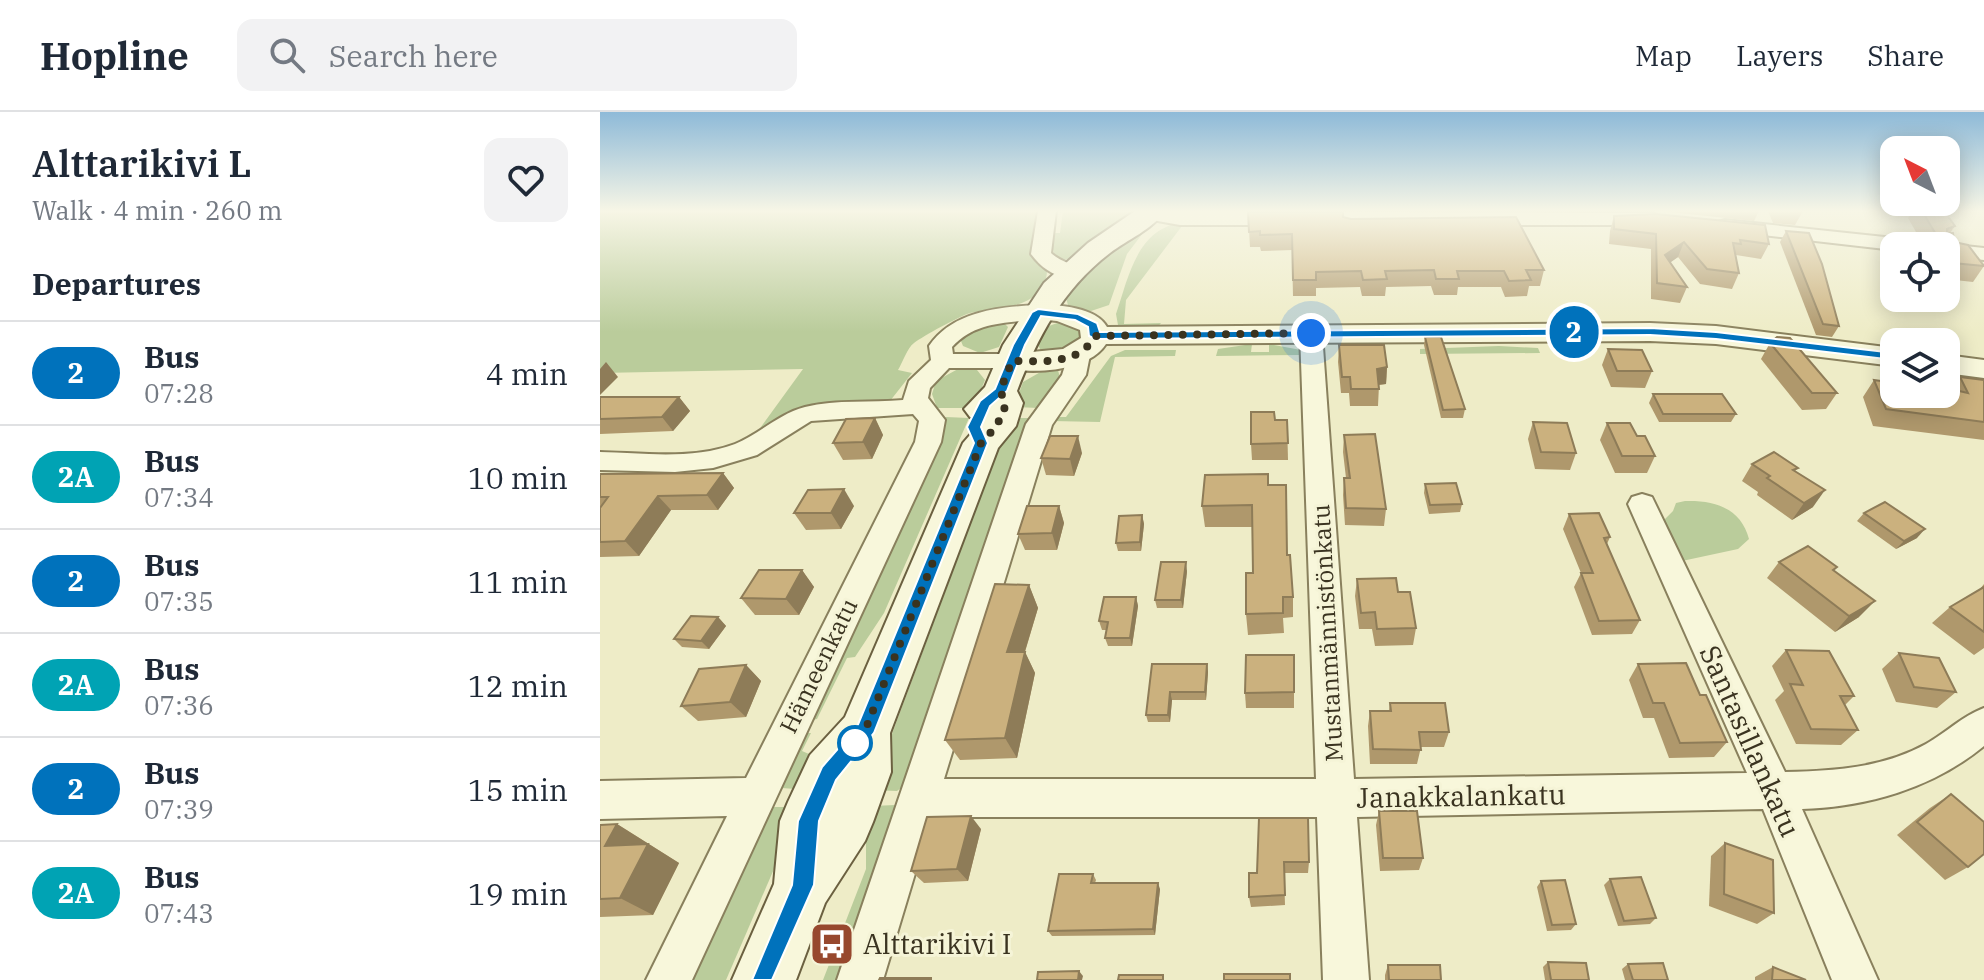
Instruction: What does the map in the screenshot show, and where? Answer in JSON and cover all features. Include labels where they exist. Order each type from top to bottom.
[{"type":"main road","points":[[764,980],[803,885],[849,811],[864,772],[864,733],[981,443],[998,426],[1003,414],[1006,376],[1038,312],[1071,272],[1098,252]]},
{"type":"street","points":[[1041,252],[1054,267],[1071,272]]},
{"type":"street","points":[[1960,252],[1982,256]]},
{"type":"street","points":[[860,980],[1039,424],[1074,375],[1093,326],[1078,317],[1038,312],[999,315],[968,323],[953,331],[940,346],[943,361]]},
{"type":"street","points":[[943,361],[1006,376],[1087,345],[1311,333],[1650,332],[1730,337],[1880,355]]},
{"type":"street","name":"Mustanmännistönkatu","points":[[1311,333],[1346,980]]},
{"type":"street","points":[[600,461],[722,457],[747,449],[800,417],[813,413],[889,411],[918,405],[915,399],[918,386],[943,361]]},
{"type":"street","points":[[1960,366],[1984,369]]},
{"type":"street","name":"Hämeenkatu","points":[[669,980],[928,442],[932,420],[918,405]]},
{"type":"street","name":"Santasillankatu","points":[[1642,504],[1775,792],[1855,980]]},
{"type":"street","name":"Janakkalankatu","points":[[920,798],[1337,798],[1775,792],[1870,784],[1919,769],[1954,750],[1984,724]]},
{"type":"street","points":[[600,800],[755,797]]},
{"type":"green space","points":[[600,252],[1037,252],[1047,272],[1044,284],[1028,300],[970,313],[914,343],[898,370],[912,373],[890,401],[792,414],[758,431],[803,369],[600,373]]},
{"type":"green space","points":[[1053,252],[1083,252],[1072,259],[1061,260],[1054,256]]},
{"type":"green space","points":[[1111,252],[1129,252],[1109,305],[1088,312],[1068,305],[1066,298],[1074,286]]},
{"type":"green space","points":[[1140,252],[1163,252],[1126,300],[1124,324],[1161,323],[1156,329],[1118,325],[1116,314]]},
{"type":"green space","points":[[1063,321],[1078,326],[1082,333],[1080,339],[1059,351],[1041,351],[1038,345],[1046,327]]},
{"type":"green space","points":[[1003,322],[1008,327],[999,347],[980,353],[963,346],[961,341],[968,330]]},
{"type":"green space","points":[[1252,344],[1251,352],[1269,352],[1269,344],[1301,350],[1302,355],[1216,356],[1218,349]]},
{"type":"green space","points":[[1538,348],[1540,353],[1420,354],[1420,349]]},
{"type":"green space","points":[[1125,350],[1176,350],[1175,356],[1115,357],[1100,422],[1052,421],[1056,417],[1066,417],[1111,356]]},
{"type":"green space","points":[[958,369],[977,370],[985,380],[973,408],[937,408],[932,394],[936,381]]},
{"type":"green space","points":[[1044,370],[1058,370],[1060,378],[1038,408],[1014,407],[1023,382]]},
{"type":"green space","points":[[946,417],[969,418],[884,613],[855,657],[847,658],[817,719],[812,720],[806,733],[811,733],[802,751],[809,754],[795,789],[782,788],[778,784],[941,421]]},
{"type":"green space","points":[[1010,418],[1032,418],[901,788],[897,791],[871,790]]},
{"type":"green space","points":[[1706,502],[1725,508],[1740,520],[1749,539],[1738,549],[1682,561],[1661,523],[1676,503]]},
{"type":"green space","points":[[895,805],[837,980],[823,980],[866,869],[866,827],[873,806]]},
{"type":"green space","points":[[769,807],[790,807],[796,818],[726,980],[688,980]]},
{"type":"building","points":[[1292,252],[1534,252],[1544,270],[1526,270],[1531,280],[1509,281],[1504,271],[1457,271],[1459,279],[1436,279],[1434,270],[1385,271],[1387,279],[1363,280],[1361,271],[1316,272],[1316,280],[1293,280]]},
{"type":"building","points":[[1656,252],[1670,252],[1665,255],[1687,287],[1657,283]]},
{"type":"building","points":[[1692,252],[1735,252],[1739,273],[1707,269]]},
{"type":"building","points":[[1794,252],[1817,252],[1822,264],[1839,326],[1823,324]]},
{"type":"building","points":[[1960,252],[1973,252],[1984,266],[1960,264]]},
{"type":"building","points":[[1425,337],[1441,337],[1465,409],[1443,410]]},
{"type":"building","points":[[1777,337],[1790,338],[1837,393],[1812,393],[1770,343]]},
{"type":"building","points":[[1339,345],[1384,345],[1387,367],[1377,369],[1379,389],[1351,389],[1350,377],[1342,377]]},
{"type":"building","points":[[1608,349],[1642,350],[1652,371],[1617,371]]},
{"type":"building","points":[[1960,377],[1984,380],[1984,422],[1886,409],[1960,408],[1960,391],[1968,393]]},
{"type":"building","points":[[1874,380],[1880,381],[1880,394]]},
{"type":"building","points":[[1653,394],[1722,394],[1736,414],[1663,414]]},
{"type":"building","points":[[600,397],[679,397],[662,417],[600,419]]},
{"type":"building","points":[[1251,412],[1274,412],[1275,420],[1287,420],[1288,443],[1251,444]]},
{"type":"building","points":[[875,418],[863,442],[833,443],[846,419]]},
{"type":"building","points":[[1533,422],[1567,423],[1576,453],[1541,452]]},
{"type":"building","points":[[1607,423],[1630,423],[1637,436],[1645,436],[1655,456],[1622,456]]},
{"type":"building","points":[[1375,434],[1386,509],[1346,508],[1344,478],[1350,478],[1344,435]]},
{"type":"building","points":[[1050,436],[1078,436],[1070,459],[1041,458]]},
{"type":"building","points":[[1774,452],[1798,468],[1793,470],[1825,490],[1804,503],[1752,464]]},
{"type":"building","points":[[723,473],[707,495],[658,496],[625,541],[600,542],[600,508],[608,497],[600,497],[600,474]]},
{"type":"building","points":[[1268,474],[1268,485],[1286,485],[1287,555],[1290,555],[1293,597],[1283,597],[1283,613],[1246,614],[1246,573],[1253,573],[1252,505],[1202,506],[1205,475]]},
{"type":"building","points":[[1456,483],[1462,504],[1430,505],[1425,484]]},
{"type":"building","points":[[844,489],[831,513],[794,513],[808,490]]},
{"type":"building","points":[[1885,502],[1925,529],[1904,541],[1864,513]]},
{"type":"building","points":[[1027,506],[1059,506],[1052,533],[1018,534]]},
{"type":"building","points":[[1599,513],[1610,537],[1604,538],[1640,620],[1599,621],[1581,573],[1593,573],[1569,514]]},
{"type":"building","points":[[1142,515],[1140,542],[1116,543],[1119,516]]},
{"type":"building","points":[[1808,546],[1837,567],[1833,570],[1875,601],[1849,616],[1779,562]]},
{"type":"building","points":[[1161,562],[1186,562],[1181,600],[1155,600]]},
{"type":"building","points":[[759,570],[802,570],[786,599],[741,598]]},
{"type":"building","points":[[1396,578],[1398,592],[1410,592],[1416,628],[1377,629],[1375,612],[1361,613],[1357,579]]},
{"type":"building","points":[[995,584],[1029,585],[1007,652],[1025,652],[1005,738],[945,740]]},
{"type":"building","points":[[1984,587],[1984,632],[1950,607]]},
{"type":"building","points":[[1104,597],[1136,597],[1130,638],[1105,638],[1108,622],[1099,621]]},
{"type":"building","points":[[691,616],[718,617],[701,641],[674,639]]},
{"type":"building","points":[[1786,650],[1829,651],[1854,696],[1840,696],[1858,730],[1811,729],[1790,684],[1803,685]]},
{"type":"building","points":[[1899,653],[1939,658],[1956,692],[1914,687]]},
{"type":"building","points":[[1246,655],[1294,655],[1294,692],[1245,693]]},
{"type":"building","points":[[1686,663],[1700,695],[1706,695],[1727,742],[1680,743],[1664,703],[1653,703],[1638,664]]},
{"type":"building","points":[[1152,664],[1207,664],[1205,692],[1170,692],[1168,715],[1146,715]]},
{"type":"building","points":[[746,665],[730,702],[681,706],[699,669]]},
{"type":"building","points":[[1390,703],[1445,703],[1449,732],[1419,732],[1421,750],[1373,749],[1370,711],[1391,711]]},
{"type":"building","points":[[1951,794],[1984,822],[1984,854],[1968,867],[1917,822]]},
{"type":"building","points":[[1379,811],[1417,811],[1423,858],[1383,858]]},
{"type":"building","points":[[971,816],[957,869],[911,871],[927,817]]},
{"type":"building","points":[[1259,818],[1308,818],[1309,862],[1284,862],[1285,895],[1249,897],[1249,873],[1257,873]]},
{"type":"building","points":[[617,824],[605,846],[648,844],[620,898],[600,899],[600,825]]},
{"type":"building","points":[[1725,843],[1773,860],[1774,913],[1724,894]]},
{"type":"building","points":[[1059,874],[1093,874],[1091,883],[1158,883],[1153,929],[1048,931]]},
{"type":"building","points":[[1641,877],[1656,918],[1624,921],[1610,879]]},
{"type":"building","points":[[1565,880],[1576,924],[1552,925],[1541,881]]},
{"type":"building","points":[[1548,962],[1586,963],[1589,980],[1551,980]]},
{"type":"building","points":[[1663,963],[1668,980],[1633,980],[1628,964]]},
{"type":"building","points":[[1388,965],[1440,965],[1441,980],[1389,980]]},
{"type":"building","points":[[1773,967],[1806,980],[1772,980]]},
{"type":"building","points":[[1079,971],[1078,980],[1037,980],[1038,972]]},
{"type":"building","points":[[1224,974],[1290,974],[1290,980],[1224,980]]},
{"type":"building","points":[[1119,975],[1163,975],[1163,980],[1118,980]]},
{"type":"building","points":[[931,978],[931,980],[879,980]]},
{"type":"bus line","name":"2","points":[[764,980],[803,885],[808,821],[829,773],[864,733],[981,443],[974,427],[985,404],[1000,391],[1019,345],[1038,312],[1078,317],[1093,326],[1095,336],[1650,332],[1716,335],[1880,355]]},
{"type":"place","name":"Alttarikivi I","points":[[832,944]]},
{"type":"route","points":[[855,743],[864,753],[864,733],[981,443],[998,426],[1003,414],[1006,403],[1000,391],[1012,361],[1049,361],[1078,355],[1090,346],[1095,336],[1311,333]]}]
